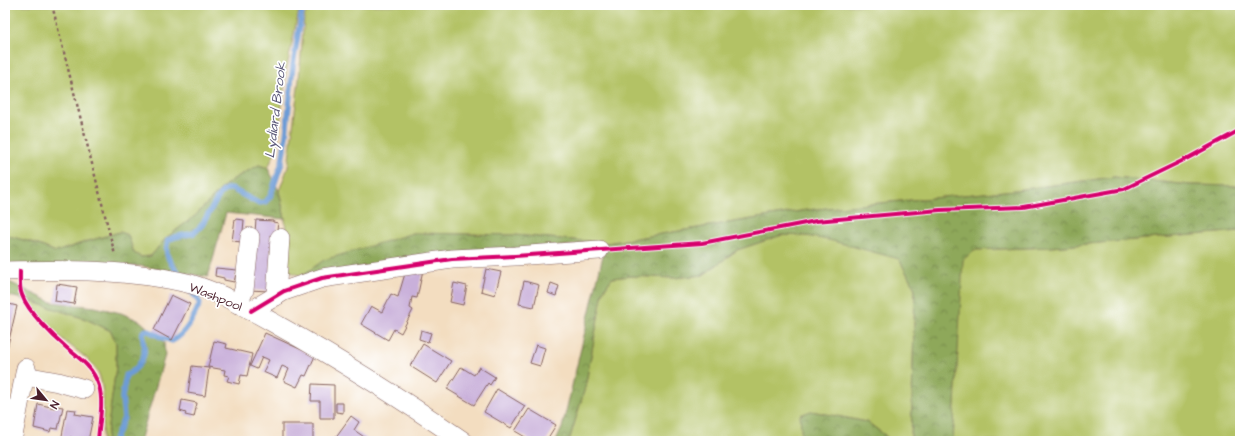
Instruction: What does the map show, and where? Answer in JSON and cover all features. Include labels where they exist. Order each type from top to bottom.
[{"type":"street","points":[[237,304],[244,290],[250,237]]},
{"type":"street","points":[[276,296],[280,238]]},
{"type":"street","points":[[237,304],[276,296],[284,291],[322,278],[452,259],[600,250]]},
{"type":"street","name":"Washpool","points":[[5,271],[119,273],[191,284],[237,304],[352,368],[463,441]]},
{"type":"street","points":[[12,441],[10,420],[25,372],[84,390]]},
{"type":"path","points":[[52,5],[119,273]]},
{"type":"green space","points":[[5,5],[300,5],[286,72],[277,148],[268,168],[259,165],[235,178],[224,186],[195,216],[166,238],[151,256],[141,257],[134,253],[128,235],[120,232],[56,252],[31,242],[5,235]]},
{"type":"green space","points":[[308,5],[1240,5],[1240,186],[1190,185],[1114,177],[1016,190],[807,210],[607,243],[514,235],[413,233],[301,276],[288,271],[285,219],[279,191],[288,167],[299,79],[304,18]]},
{"type":"green space","points":[[259,165],[268,168],[279,191],[285,219],[226,213],[208,277],[141,266],[5,268],[5,235],[31,242],[56,252],[120,232],[128,235],[134,253],[141,257],[151,256],[166,238],[195,216],[224,186],[235,178]]},
{"type":"green space","points":[[1114,177],[1190,185],[1240,186],[1240,231],[1051,247],[974,250],[963,260],[953,441],[911,441],[915,289],[899,259],[833,241],[807,236],[782,235],[737,250],[703,275],[674,278],[630,276],[612,278],[603,291],[585,388],[569,441],[556,441],[562,428],[606,243],[440,255],[301,276],[324,260],[413,233],[514,235],[607,243],[807,210],[1016,190]]},
{"type":"green space","points":[[1240,231],[1240,441],[953,441],[962,260],[974,250],[1051,247]]},
{"type":"green space","points":[[782,235],[807,236],[833,240],[899,258],[915,289],[911,441],[889,441],[886,436],[867,422],[811,411],[802,435],[802,441],[569,441],[585,388],[603,291],[612,278],[630,276],[674,278],[703,275],[737,250]]},
{"type":"green space","points":[[5,280],[51,302],[95,307],[121,313],[140,321],[164,342],[165,355],[140,441],[106,441],[116,367],[116,343],[111,331],[86,319],[30,301],[5,295]]},
{"type":"green space","points":[[30,301],[86,319],[111,331],[116,343],[116,367],[106,441],[102,441],[103,392],[100,377],[97,371],[88,360],[64,341],[51,328],[39,315]]},
{"type":"green space","points":[[811,411],[867,422],[886,436],[889,441],[802,441],[800,415]]},
{"type":"building","points":[[235,219],[244,220],[242,242],[232,241]]},
{"type":"building","points":[[256,220],[273,221],[278,223],[268,291],[250,290]]},
{"type":"building","points":[[407,267],[423,270],[417,298],[412,297],[410,308],[413,310],[401,333],[394,329],[388,340],[361,324],[371,306],[382,312],[391,294],[398,297]]},
{"type":"building","points":[[216,268],[237,270],[234,282],[215,276]]},
{"type":"building","points":[[486,269],[501,272],[495,295],[481,291]]},
{"type":"building","points":[[524,281],[539,285],[534,307],[519,304]]},
{"type":"building","points":[[454,283],[467,286],[463,305],[450,302]]},
{"type":"building","points":[[551,283],[559,286],[556,296],[548,293]]},
{"type":"building","points":[[57,284],[77,287],[74,304],[55,301]]},
{"type":"building","points":[[171,295],[190,304],[172,340],[154,330]]},
{"type":"building","points":[[5,303],[17,306],[6,353],[5,353]]},
{"type":"building","points":[[421,330],[431,333],[428,342],[419,339]]},
{"type":"building","points":[[265,333],[315,356],[306,376],[303,375],[297,387],[284,381],[289,369],[282,366],[277,378],[263,372],[269,360],[265,358],[262,357],[257,369],[250,366]]},
{"type":"building","points":[[214,341],[227,344],[226,348],[252,354],[247,376],[241,375],[239,384],[227,381],[229,376],[224,375],[225,370],[208,367]]},
{"type":"building","points":[[423,344],[451,361],[437,383],[410,366]]},
{"type":"building","points":[[536,345],[545,348],[540,366],[530,363]]},
{"type":"building","points":[[192,366],[209,368],[205,396],[188,393]]},
{"type":"building","points":[[461,367],[474,375],[479,367],[495,377],[490,385],[488,383],[474,405],[447,389]]},
{"type":"building","points":[[312,384],[334,385],[334,418],[320,418],[320,401],[311,401]]},
{"type":"building","points":[[497,389],[525,406],[511,428],[484,412]]},
{"type":"building","points":[[182,400],[197,403],[194,417],[185,415],[186,413],[180,411]]},
{"type":"building","points":[[336,403],[343,403],[343,413],[336,412]]},
{"type":"building","points":[[38,404],[55,408],[56,406],[63,407],[58,429],[51,428],[50,432],[34,428]]},
{"type":"building","points":[[67,409],[76,410],[75,414],[93,417],[88,441],[70,437],[69,441],[61,441]]},
{"type":"building","points":[[529,409],[556,425],[546,441],[532,441],[515,431]]},
{"type":"building","points":[[351,416],[359,422],[354,430],[370,441],[339,441],[335,438]]},
{"type":"building","points":[[282,424],[313,424],[313,441],[282,441]]},
{"type":"waterway","name":"Lydiard Brook","points":[[182,278],[169,260],[167,252],[168,240],[194,233],[202,225],[220,194],[226,189],[232,189],[258,203],[265,202],[270,197],[282,162],[293,65],[303,5]]},
{"type":"waterway","name":"Lydiard Brook","points":[[114,441],[124,418],[122,397],[126,375],[137,367],[144,354],[143,332],[147,330],[172,341],[177,338],[185,330],[200,303],[190,290]]},
{"type":"cycle path","points":[[251,311],[284,291],[322,278],[452,259],[702,243],[816,221],[940,210],[1024,207],[1124,189],[1188,158],[1240,130]]},
{"type":"cycle path","points":[[20,271],[21,292],[25,302],[49,331],[90,369],[97,380],[101,399],[98,441]]}]
